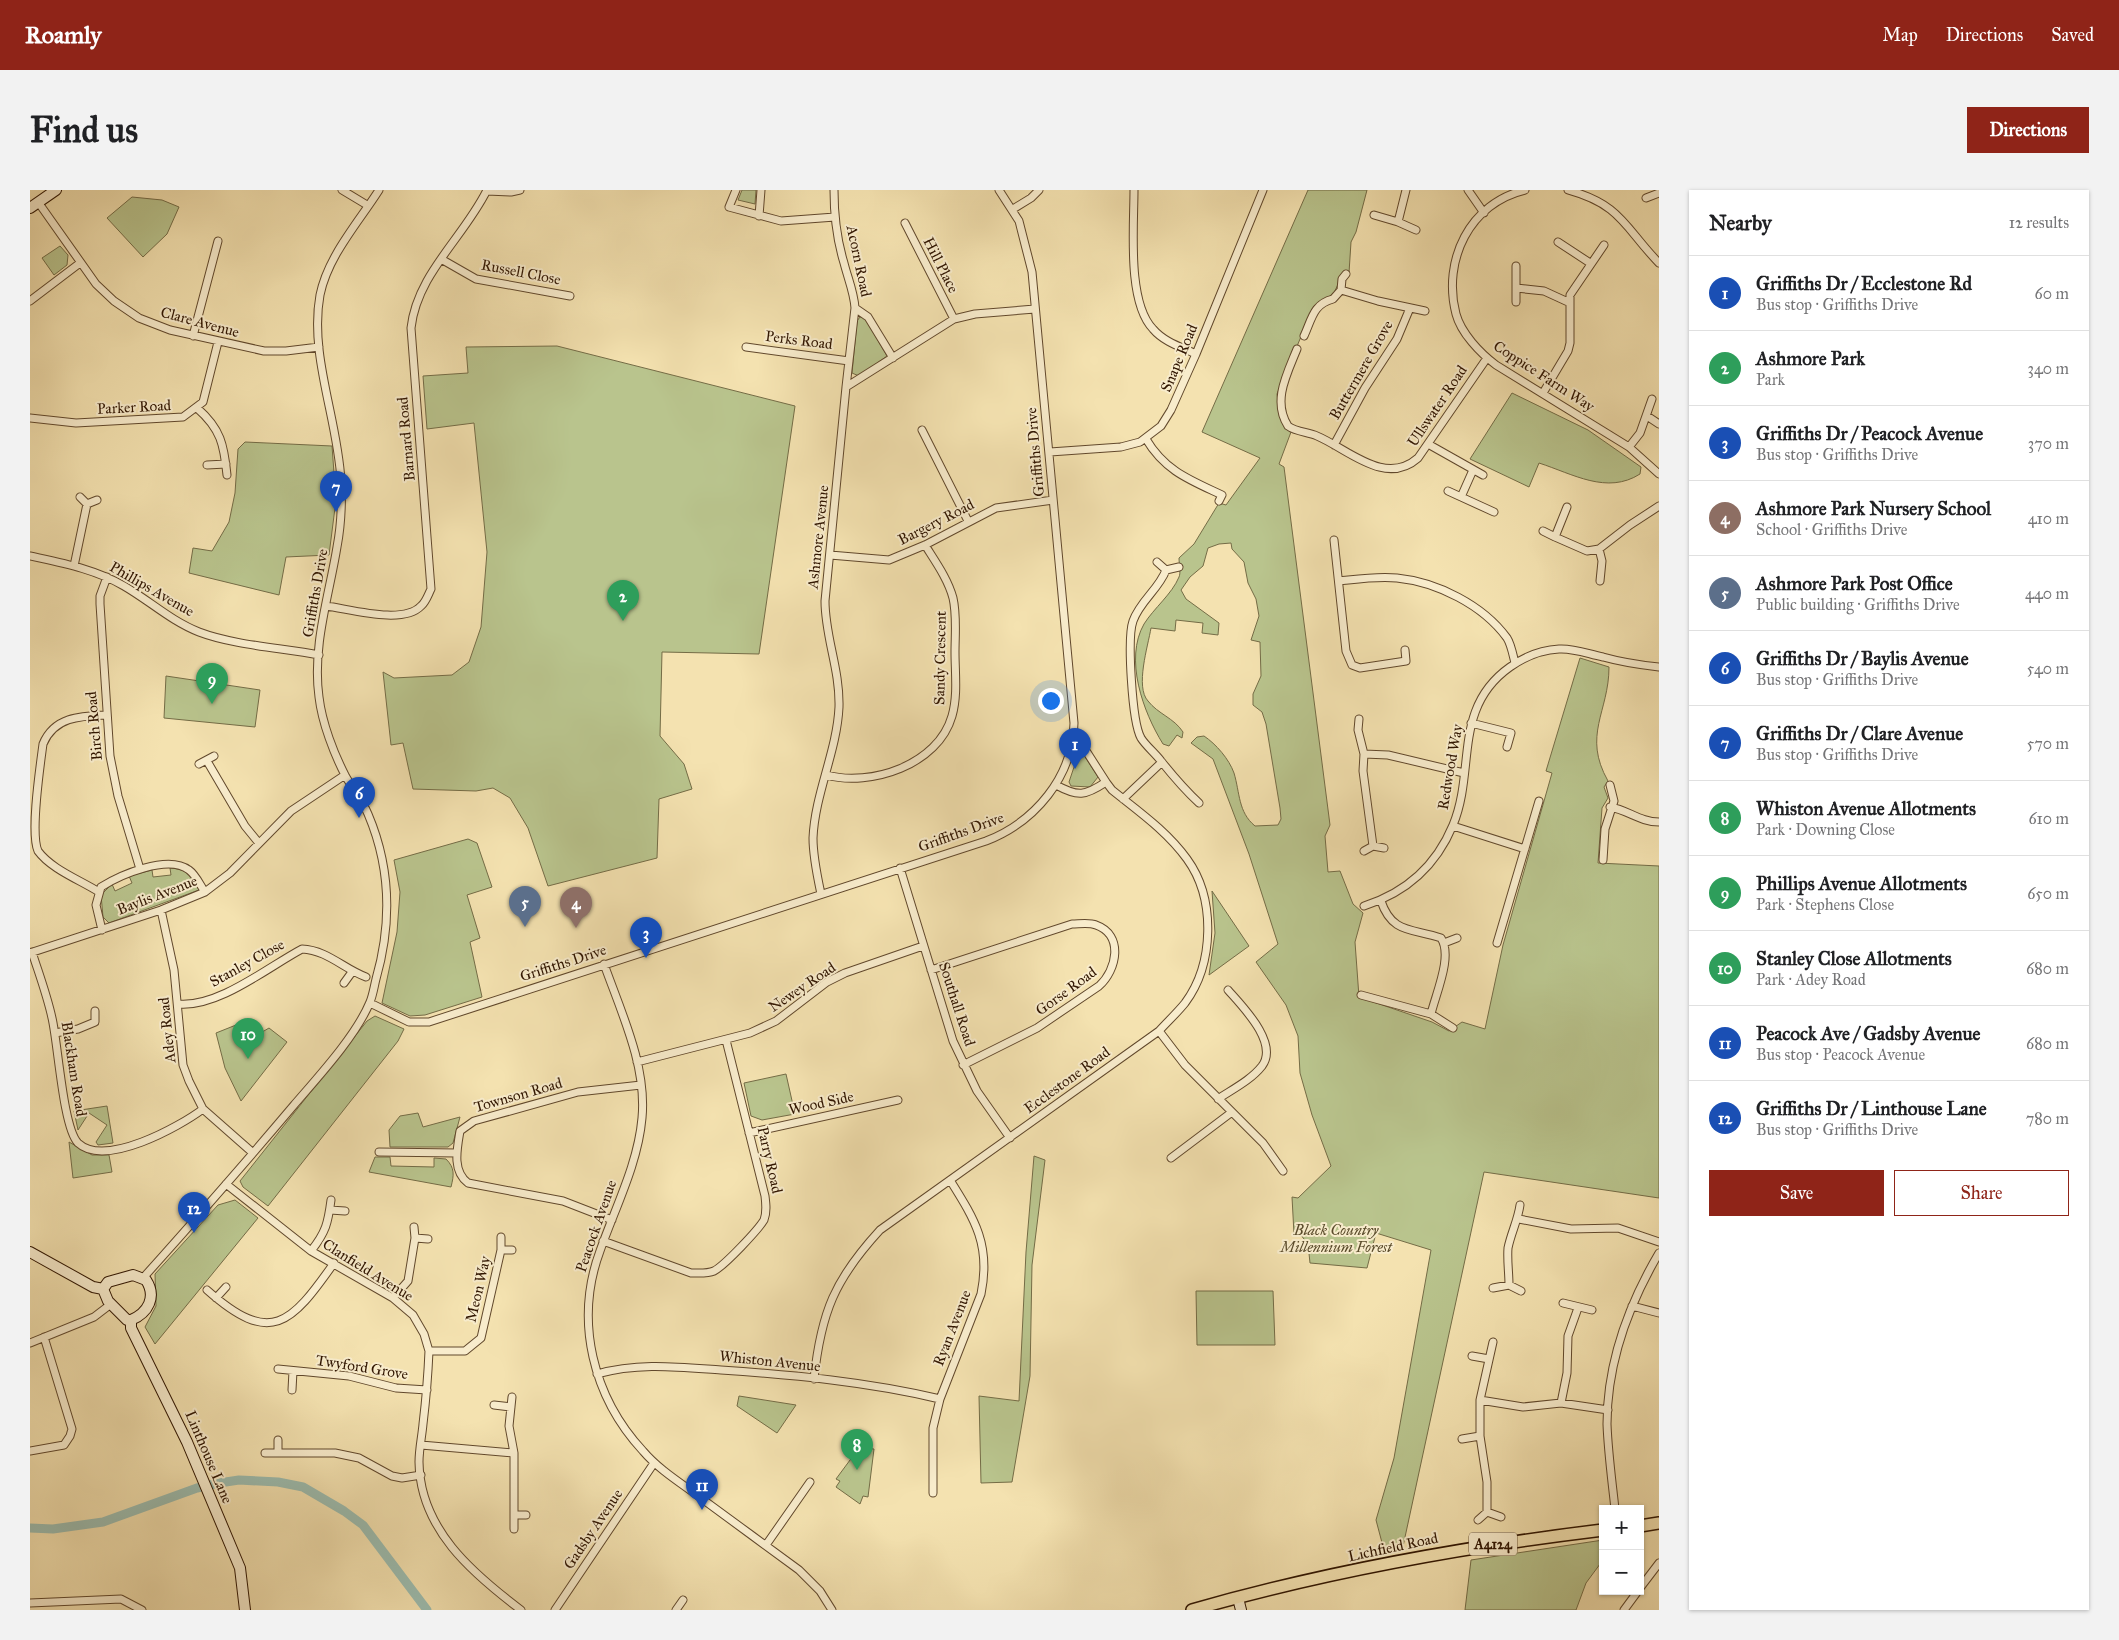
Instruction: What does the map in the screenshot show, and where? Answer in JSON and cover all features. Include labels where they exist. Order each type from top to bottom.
[{"type":"main road","points":[[1644,1525],[1659,1523]]},
{"type":"main road","name":"Lichfield Road","points":[[1192,1610],[1442,1552],[1599,1531]]},
{"type":"street","points":[[34,205],[56,190]]},
{"type":"street","points":[[342,190],[367,205]]},
{"type":"street","name":"Griffiths Drive","points":[[143,1278],[329,1064],[370,1003],[386,940],[389,909],[386,880],[368,813],[345,775],[326,724],[319,699],[318,655],[338,544],[341,491],[336,429],[319,347],[317,321],[324,280],[334,258],[367,205],[379,190]]},
{"type":"street","points":[[487,191],[511,192],[520,190]]},
{"type":"street","points":[[736,190],[729,207],[760,216],[781,221],[836,217]]},
{"type":"street","points":[[760,216],[761,190]]},
{"type":"street","name":"Acorn Road","points":[[834,190],[843,261],[854,292],[855,308],[846,387]]},
{"type":"street","name":"Griffiths Drive","points":[[370,1003],[409,1022],[429,1022],[1004,833],[1032,813],[1056,785],[1065,765],[1074,732],[1050,452],[1030,259],[1022,228],[1013,209],[999,190]]},
{"type":"street","points":[[1013,209],[1031,198],[1039,190]]},
{"type":"street","points":[[1134,190],[1136,287],[1139,306],[1147,322],[1160,336],[1196,354]]},
{"type":"street","name":"Snape Road","points":[[1050,452],[1113,448],[1146,439],[1161,426],[1171,410],[1196,354],[1263,190]]},
{"type":"street","points":[[1398,222],[1406,190]]},
{"type":"street","points":[[1468,190],[1484,213]]},
{"type":"street","name":"Coppice Farm Way","points":[[1525,190],[1496,201],[1467,231],[1460,244],[1454,267],[1452,286],[1456,315],[1462,327],[1487,358],[1629,447],[1659,474]]},
{"type":"street","points":[[1568,190],[1592,193],[1614,210],[1659,263]]},
{"type":"street","name":"Barnard Road","points":[[326,606],[386,615],[406,614],[420,608],[431,589],[411,328],[422,290],[487,191]]},
{"type":"street","points":[[1646,198],[1659,193]]},
{"type":"street","name":"Clare Avenue","points":[[34,205],[104,292],[126,310],[153,324],[218,342],[272,352],[319,347]]},
{"type":"street","points":[[1374,215],[1416,230]]},
{"type":"street","name":"Hill Place","points":[[905,223],[954,319]]},
{"type":"street","points":[[193,336],[218,241]]},
{"type":"street","points":[[1558,242],[1590,263]]},
{"type":"street","points":[[1543,393],[1568,351],[1570,343],[1568,302],[1570,295],[1604,244]]},
{"type":"street","name":"Russell Close","points":[[442,259],[476,279],[570,296]]},
{"type":"street","points":[[30,301],[80,263]]},
{"type":"street","points":[[1516,266],[1516,302]]},
{"type":"street","points":[[1304,336],[1315,310],[1322,302],[1334,299],[1341,290],[1342,279],[1346,274]]},
{"type":"street","points":[[1516,288],[1544,291],[1568,302]]},
{"type":"street","name":"Buttermere Grove","points":[[1341,290],[1426,311]]},
{"type":"street","name":"Acorn Road","points":[[855,308],[868,316],[893,358]]},
{"type":"street","name":"Buttermere Grove","points":[[1334,445],[1369,382],[1397,339],[1410,308]]},
{"type":"street","points":[[846,387],[954,319],[968,315],[1035,309]]},
{"type":"street","points":[[218,342],[206,394],[197,408],[213,424],[224,444],[227,475]]},
{"type":"street","name":"Perks Road","points":[[746,347],[849,360]]},
{"type":"street","name":"Ullswater Road","points":[[1297,350],[1280,392],[1285,422],[1292,429],[1313,434],[1364,462],[1387,469],[1412,463],[1428,444],[1487,358]]},
{"type":"street","name":"Ashmore Avenue","points":[[821,894],[815,866],[814,837],[836,730],[839,695],[836,660],[825,613],[846,387]]},
{"type":"street","points":[[1629,447],[1640,433],[1652,399]]},
{"type":"street","name":"Parker Road","points":[[30,418],[76,423],[162,420],[183,417],[197,408]]},
{"type":"street","points":[[1647,416],[1659,424]]},
{"type":"street","points":[[922,430],[968,520]]},
{"type":"street","points":[[1146,439],[1165,464],[1184,477],[1222,496],[1219,501]]},
{"type":"street","points":[[1428,444],[1483,475]]},
{"type":"street","points":[[207,465],[226,464]]},
{"type":"street","points":[[1461,497],[1473,470]]},
{"type":"street","points":[[1448,491],[1494,512]]},
{"type":"street","points":[[80,497],[87,504]]},
{"type":"street","points":[[87,504],[97,500]]},
{"type":"street","name":"Bargery Road","points":[[830,555],[889,560],[925,544],[968,520],[1006,505],[1053,500]]},
{"type":"street","points":[[74,566],[87,504]]},
{"type":"street","points":[[1543,531],[1587,550],[1599,549],[1659,506]]},
{"type":"street","points":[[1555,537],[1567,507]]},
{"type":"street","points":[[1334,540],[1346,652],[1352,665],[1360,668],[1406,661],[1405,650]]},
{"type":"street","name":"Sandy Crescent","points":[[826,775],[851,779],[880,774],[909,765],[928,753],[948,726],[955,698],[955,607],[949,587],[925,544]]},
{"type":"street","points":[[1599,549],[1602,561],[1600,582]]},
{"type":"street","name":"Phillips Avenue","points":[[30,556],[74,566],[107,577],[140,595],[172,618],[200,632],[318,655]]},
{"type":"street","points":[[1157,562],[1166,570]]},
{"type":"street","points":[[1166,570],[1179,566]]},
{"type":"street","points":[[1166,570],[1163,578],[1150,593],[1134,618],[1130,637],[1130,666],[1139,731],[1141,737],[1176,781],[1199,803]]},
{"type":"street","name":"Birch Road","points":[[107,577],[100,596],[105,715],[110,756],[118,796],[140,869]]},
{"type":"street","points":[[1339,581],[1377,577],[1398,578],[1440,589],[1474,606],[1491,620],[1508,639],[1515,663]]},
{"type":"street","name":"Redwood Way","points":[[1364,906],[1382,901],[1422,873],[1435,857],[1453,826],[1460,800],[1470,723],[1490,685],[1515,663],[1534,655],[1560,649],[1659,667]]},
{"type":"street","points":[[99,892],[45,858],[38,850],[32,832],[43,744],[46,736],[52,728],[74,716],[105,715]]},
{"type":"street","points":[[1359,719],[1358,730],[1364,754],[1363,771],[1373,846]]},
{"type":"street","points":[[1470,723],[1511,733],[1507,747]]},
{"type":"street","name":"Ecclestone Road","points":[[814,1379],[822,1324],[838,1283],[848,1267],[880,1230],[1159,1031],[1185,1003],[1198,980],[1205,955],[1208,920],[1201,887],[1187,859],[1162,831],[1123,799],[1106,782],[1074,732]]},
{"type":"street","points":[[1364,754],[1388,755],[1464,773]]},
{"type":"street","points":[[200,764],[214,756]]},
{"type":"street","points":[[207,761],[245,826],[258,842]]},
{"type":"street","points":[[1123,799],[1162,762]]},
{"type":"street","name":"Baylis Avenue","points":[[31,952],[161,910],[204,892],[230,872],[290,811],[345,775]]},
{"type":"street","points":[[1056,785],[1080,795],[1093,791],[1106,782]]},
{"type":"street","points":[[1603,860],[1605,829],[1610,807],[1614,800],[1610,785]]},
{"type":"street","points":[[1497,943],[1539,801]]},
{"type":"street","points":[[1610,807],[1619,809],[1641,820],[1659,822]]},
{"type":"street","points":[[1453,826],[1525,849]]},
{"type":"street","points":[[1364,850],[1373,846],[1384,848]]},
{"type":"street","points":[[102,930],[96,905],[101,887],[140,869],[182,866],[193,874],[204,892]]},
{"type":"street","name":"Southall Road","points":[[900,868],[953,1042],[978,1091],[1010,1138]]},
{"type":"street","points":[[1382,901],[1385,912],[1398,926],[1441,938],[1444,943],[1446,960],[1431,1014]]},
{"type":"street","name":"Adey Road","points":[[161,910],[170,947],[178,1004],[183,1065],[203,1109],[253,1153]]},
{"type":"street","name":"Gorse Road","points":[[931,970],[1072,924],[1095,924],[1105,930],[1115,949],[1113,969],[1108,978],[1099,986],[1037,1028],[964,1065]]},
{"type":"street","points":[[1444,943],[1457,938]]},
{"type":"street","name":"Newey Road","points":[[637,1062],[750,1033],[776,1022],[827,982],[845,973],[923,946]]},
{"type":"street","name":"Stanley Close","points":[[178,1004],[188,1005],[210,999],[232,989],[302,949],[313,949],[325,954],[352,972],[366,977]]},
{"type":"street","name":"Blackham Road","points":[[31,952],[47,999],[55,1033],[69,1127],[79,1143],[87,1149],[108,1151],[148,1139],[180,1126],[203,1109]]},
{"type":"street","name":"Peacock Avenue","points":[[604,964],[637,1062],[643,1116],[627,1181],[593,1275],[588,1307],[589,1337],[597,1374],[618,1420],[654,1463],[766,1545],[812,1582],[832,1610]]},
{"type":"street","points":[[344,983],[352,972]]},
{"type":"street","points":[[1218,1099],[1245,1081],[1266,1060],[1264,1036],[1228,990]]},
{"type":"street","points":[[1361,995],[1431,1014],[1453,1028]]},
{"type":"street","points":[[55,1033],[78,1029],[95,1022],[95,1011]]},
{"type":"street","points":[[1159,1031],[1186,1065],[1263,1143],[1283,1171]]},
{"type":"street","name":"Parry Road","points":[[604,1241],[690,1273],[702,1274],[714,1271],[754,1233],[764,1218],[766,1205],[726,1040]]},
{"type":"street","name":"Townson Road","points":[[612,1220],[563,1202],[468,1183],[459,1173],[457,1153],[460,1131],[474,1121],[578,1092],[641,1085]]},
{"type":"street","name":"Wood Side","points":[[750,1133],[898,1100]]},
{"type":"street","points":[[1172,1158],[1232,1112]]},
{"type":"street","points":[[379,1152],[457,1153]]},
{"type":"street","name":"Ryan Avenue","points":[[932,1493],[933,1428],[940,1398],[984,1282],[981,1237],[971,1214],[950,1180]]},
{"type":"street","name":"Clanfield Avenue","points":[[226,1184],[311,1251],[394,1298],[413,1315],[424,1334],[429,1351],[421,1445],[421,1475],[428,1505],[446,1540],[477,1575],[521,1610]]},
{"type":"street","points":[[311,1251],[328,1224],[331,1200]]},
{"type":"street","points":[[1509,1285],[1508,1250],[1519,1218],[1520,1205]]},
{"type":"street","points":[[330,1210],[345,1211]]},
{"type":"street","points":[[1519,1218],[1571,1229],[1618,1228],[1659,1242]]},
{"type":"street","points":[[394,1298],[408,1281],[415,1238],[414,1227]]},
{"type":"street","name":"Meon Way","points":[[429,1351],[465,1351],[481,1338],[501,1250],[501,1237]]},
{"type":"street","points":[[415,1238],[428,1239]]},
{"type":"street","name":"Meon Way","points":[[501,1250],[512,1250]]},
{"type":"street","points":[[30,1252],[93,1287],[104,1289]]},
{"type":"street","points":[[1615,1505],[1608,1440],[1608,1410],[1616,1357],[1632,1306],[1644,1279],[1659,1253]]},
{"type":"street","points":[[206,1290],[238,1316],[263,1323],[277,1321],[297,1311],[334,1263]]},
{"type":"street","points":[[130,1276],[143,1278],[149,1284],[150,1302],[140,1316],[127,1320],[111,1304],[104,1289],[108,1282],[130,1276]]},
{"type":"street","points":[[1493,1288],[1509,1285],[1521,1291]]},
{"type":"street","points":[[216,1298],[226,1287]]},
{"type":"street","points":[[1563,1303],[1592,1310]]},
{"type":"street","points":[[30,1343],[94,1317],[111,1304]]},
{"type":"street","points":[[1632,1306],[1659,1313]]},
{"type":"street","points":[[1561,1402],[1567,1373],[1568,1336],[1578,1308]]},
{"type":"street","name":"Linthouse Lane","points":[[131,1320],[131,1328],[157,1376],[240,1568],[245,1610]]},
{"type":"street","points":[[30,1451],[64,1445],[72,1429],[44,1337]]},
{"type":"street","points":[[1478,1520],[1487,1512],[1487,1482],[1480,1436],[1480,1400],[1493,1342]]},
{"type":"street","points":[[1472,1356],[1489,1359]]},
{"type":"street","name":"Whiston Avenue","points":[[597,1374],[618,1368],[648,1365],[814,1379],[902,1390],[940,1398]]},
{"type":"street","name":"Twyford Grove","points":[[278,1369],[349,1376],[396,1388],[426,1390]]},
{"type":"street","name":"Twyford Grove","points":[[292,1390],[293,1371]]},
{"type":"street","points":[[512,1397],[509,1426],[514,1453],[514,1529]]},
{"type":"street","points":[[1480,1400],[1523,1407],[1561,1402],[1608,1410]]},
{"type":"street","points":[[494,1405],[511,1407]]},
{"type":"street","points":[[1462,1439],[1480,1436]]},
{"type":"street","points":[[278,1440],[278,1453]]},
{"type":"street","points":[[421,1445],[514,1453]]},
{"type":"street","points":[[264,1453],[335,1453],[350,1455],[392,1476],[402,1478],[421,1475]]},
{"type":"street","name":"Gadsby Avenue","points":[[555,1610],[654,1463]]},
{"type":"street","points":[[766,1545],[810,1482]]},
{"type":"street","points":[[1487,1512],[1501,1517]]},
{"type":"street","points":[[514,1515],[526,1515]]},
{"type":"street","points":[[1644,1583],[1659,1563]]},
{"type":"street","points":[[1624,1610],[1635,1595]]},
{"type":"street","points":[[1238,1598],[1241,1610]]},
{"type":"street","points":[[30,1603],[121,1599],[142,1610]]},
{"type":"street","points":[[676,1610],[683,1600]]},
{"type":"green space","points":[[742,190],[756,190],[755,204],[738,200]]},
{"type":"green space","name":"Black Country Millennium Forest","points":[[1308,190],[1367,190],[1356,232],[1351,242],[1349,273],[1344,271],[1334,293],[1313,308],[1277,394],[1280,416],[1284,425],[1291,432],[1279,464],[1284,467],[1330,825],[1325,836],[1328,872],[1340,871],[1353,904],[1363,913],[1355,942],[1359,997],[1432,1022],[1449,1031],[1462,1022],[1485,1029],[1503,945],[1552,773],[1546,771],[1580,658],[1609,667],[1608,683],[1597,737],[1597,750],[1608,781],[1604,787],[1608,798],[1602,808],[1598,863],[1659,866],[1659,1198],[1484,1172],[1402,1551],[1385,1554],[1376,1520],[1394,1458],[1431,1250],[1376,1233],[1367,1268],[1310,1263],[1308,1244],[1300,1234],[1294,1234],[1292,1197],[1298,1198],[1331,1166],[1312,1115],[1300,1073],[1298,1036],[1286,1005],[1256,962],[1278,944],[1249,854],[1213,759],[1191,743],[1197,737],[1204,736],[1222,752],[1234,773],[1240,802],[1249,821],[1255,826],[1278,825],[1281,819],[1280,808],[1266,724],[1262,712],[1253,705],[1253,694],[1261,676],[1260,642],[1251,640],[1259,616],[1256,599],[1248,583],[1244,562],[1232,549],[1231,543],[1219,544],[1208,548],[1203,566],[1190,577],[1181,590],[1186,599],[1219,623],[1218,635],[1202,633],[1203,623],[1176,620],[1175,631],[1151,628],[1142,676],[1144,695],[1156,709],[1175,723],[1183,732],[1182,738],[1177,735],[1169,746],[1163,744],[1149,717],[1138,685],[1136,669],[1138,638],[1144,624],[1176,583],[1180,573],[1179,558],[1194,544],[1219,503],[1226,505],[1260,458],[1202,432]]},
{"type":"green space","points":[[132,197],[162,200],[179,207],[167,234],[143,257],[107,218]]},
{"type":"green space","points":[[60,246],[68,255],[67,265],[54,275],[42,258]]},
{"type":"green space","points":[[860,317],[865,318],[887,356],[859,376],[852,373],[857,321]]},
{"type":"green space","points":[[557,346],[795,406],[759,654],[662,652],[660,736],[684,764],[692,789],[659,799],[657,858],[548,886],[528,828],[510,798],[493,788],[476,791],[413,789],[403,743],[391,745],[383,672],[394,678],[452,675],[469,662],[481,627],[487,552],[474,423],[427,429],[423,376],[468,373],[466,347]]},
{"type":"green space","points":[[1512,393],[1588,430],[1641,467],[1640,474],[1628,480],[1603,483],[1577,477],[1539,463],[1529,487],[1470,459]]},
{"type":"green space","points":[[245,442],[332,446],[336,500],[329,555],[286,557],[279,595],[189,573],[193,548],[212,551],[229,522],[235,493],[238,449]]},
{"type":"green space","points":[[166,676],[260,690],[255,727],[164,718]]},
{"type":"green space","points":[[1080,749],[1098,777],[1090,787],[1071,786],[1069,782]]},
{"type":"green space","points":[[468,839],[477,843],[492,887],[467,895],[480,938],[470,942],[482,997],[425,1015],[410,1016],[382,1003],[397,932],[400,892],[394,860]]},
{"type":"green space","points":[[170,868],[184,871],[188,874],[194,880],[199,890],[109,923],[103,917],[101,895],[112,884],[115,891],[132,883],[129,876],[152,870],[153,877],[171,875]]},
{"type":"green space","points":[[1212,891],[1249,946],[1209,975],[1215,933]]},
{"type":"green space","points":[[375,1016],[404,1029],[398,1041],[268,1206],[243,1187],[240,1181],[367,1021]]},
{"type":"green space","points":[[236,1025],[247,1041],[269,1028],[287,1042],[241,1101],[225,1068],[216,1033]]},
{"type":"green space","points":[[786,1074],[795,1114],[762,1120],[751,1116],[744,1083]]},
{"type":"green space","points":[[107,1106],[113,1143],[98,1145],[96,1142],[107,1125],[89,1113],[78,1130],[74,1111]]},
{"type":"green space","points":[[418,1113],[423,1127],[460,1117],[453,1143],[448,1147],[390,1147],[389,1130],[400,1116]]},
{"type":"green space","points":[[69,1142],[92,1155],[109,1155],[112,1172],[73,1178]]},
{"type":"green space","points":[[1034,1156],[1045,1160],[1032,1265],[1030,1376],[1012,1482],[981,1483],[979,1396],[1019,1401],[1026,1252]]},
{"type":"green space","points":[[375,1157],[390,1157],[391,1166],[434,1167],[434,1158],[446,1159],[451,1165],[453,1172],[451,1187],[369,1172]]},
{"type":"green space","points":[[235,1200],[258,1218],[155,1344],[145,1327],[156,1306],[155,1274],[218,1205]]},
{"type":"green space","points":[[1196,1291],[1273,1291],[1275,1345],[1197,1345]]},
{"type":"green space","points":[[739,1396],[796,1405],[777,1433],[737,1406]]},
{"type":"green space","points":[[845,1446],[874,1449],[868,1497],[863,1496],[860,1504],[836,1487],[840,1481],[836,1479],[853,1456],[843,1448]]},
{"type":"green space","points":[[1599,1541],[1599,1565],[1586,1583],[1576,1610],[1465,1610],[1471,1560]]},
{"type":"waterway","points":[[30,1528],[53,1529],[103,1522],[197,1488],[219,1483],[239,1480],[278,1482],[303,1487],[344,1511],[363,1525],[427,1610]]},
{"type":"place","name":"Griffiths Dr / Clare Avenue","points":[[336,512]]},
{"type":"place","name":"Ashmore Park","points":[[623,621]]},
{"type":"place","name":"Phillips Avenue Allotments","points":[[212,704]]},
{"type":"place","name":"Griffiths Dr / Ecclestone Rd","points":[[1075,769]]},
{"type":"place","name":"Griffiths Dr / Baylis Avenue","points":[[359,818]]},
{"type":"place","name":"Ashmore Park Post Office","points":[[525,927]]},
{"type":"place","name":"Ashmore Park Nursery School","points":[[576,928]]},
{"type":"place","name":"Griffiths Dr / Peacock Avenue","points":[[646,958]]},
{"type":"place","name":"Stanley Close Allotments","points":[[248,1059]]},
{"type":"place","name":"Griffiths Dr / Linthouse Lane","points":[[194,1233]]},
{"type":"place","name":"Whiston Avenue Allotments","points":[[857,1470]]},
{"type":"place","name":"Peacock Ave / Gadsby Avenue","points":[[702,1510]]}]
